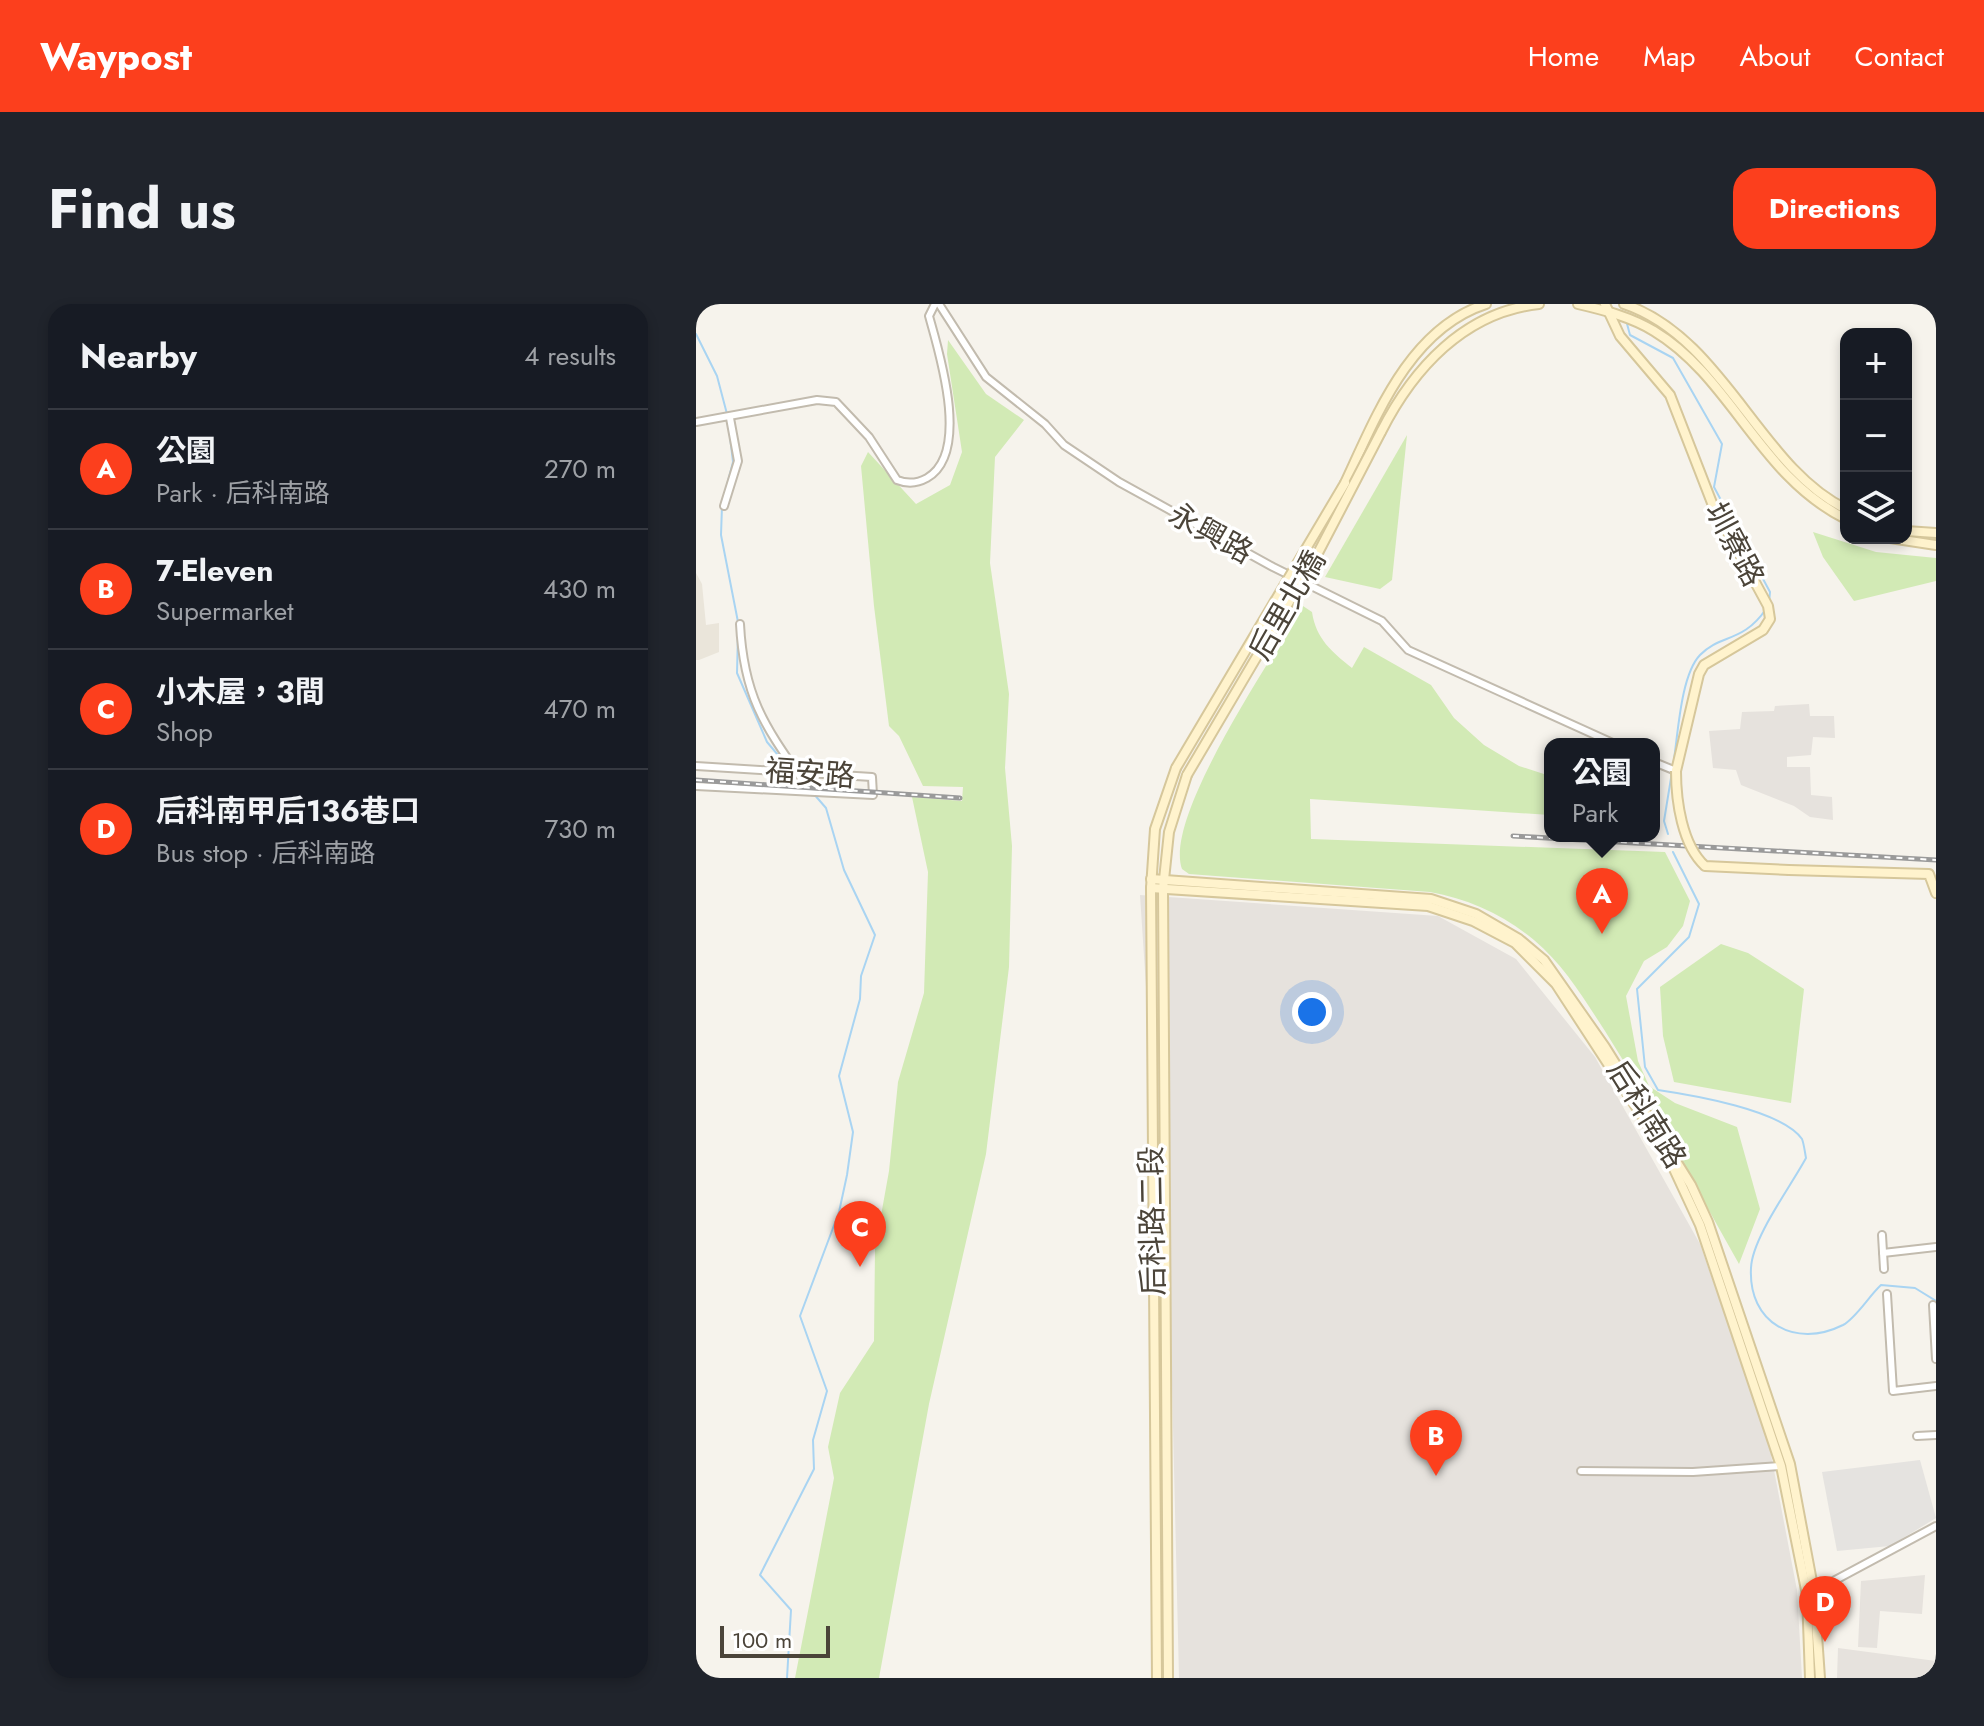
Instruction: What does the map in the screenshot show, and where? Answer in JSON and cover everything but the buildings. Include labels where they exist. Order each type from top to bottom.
[{"type":"street","name":"永興路","points":[[696,422],[817,400],[836,402],[869,437],[897,480],[913,482],[931,476],[940,467],[949,426],[946,373],[929,316],[937,304],[986,377],[1045,424],[1064,445],[1119,482],[1273,567],[1382,621],[1408,650],[1602,738]]},
{"type":"street","name":"后里北橋","points":[[1176,768],[1345,483],[1399,376],[1447,326],[1486,304]]},
{"type":"street","name":"后里北橋","points":[[1187,775],[1319,551],[1397,402],[1427,362],[1446,344],[1496,314],[1539,304]]},
{"type":"street","points":[[1578,304],[1607,307],[1654,331],[1692,363],[1774,465],[1824,508],[1840,516]]},
{"type":"street","points":[[1624,304],[1662,322],[1699,354],[1783,456],[1828,500],[1840,506]]},
{"type":"street","name":"圳寮路","points":[[1607,307],[1620,336],[1670,395],[1712,503],[1768,606],[1770,619],[1763,630],[1704,665],[1699,674],[1676,771]]},
{"type":"street","points":[[724,506],[738,461],[730,418]]},
{"type":"street","points":[[1912,531],[1936,533]]},
{"type":"street","points":[[1912,541],[1936,545]]},
{"type":"street","points":[[740,624],[742,664],[758,713],[775,744],[810,791]]},
{"type":"street","points":[[1660,764],[1676,771],[1680,817],[1698,860],[1705,866],[1929,874],[1936,893]]},
{"type":"street","name":"福安路","points":[[696,766],[872,777],[873,795],[696,786]]},
{"type":"street","name":"后科路二段","points":[[1157,1678],[1151,884],[1155,829],[1176,768]]},
{"type":"street","name":"后科路二段","points":[[1168,1678],[1163,884],[1169,832],[1187,775]]},
{"type":"street","name":"后科南路","points":[[1151,884],[1278,890],[1428,906],[1458,914],[1515,943],[1556,984],[1645,1119],[1687,1193],[1785,1465],[1810,1593],[1820,1678]]},
{"type":"street","points":[[1151,1157],[1163,1156]]},
{"type":"street","points":[[1882,1235],[1884,1269]]},
{"type":"street","points":[[1883,1253],[1936,1247]]},
{"type":"street","points":[[1887,1294],[1893,1391],[1936,1386]]},
{"type":"street","points":[[1933,1305],[1936,1359]]},
{"type":"street","points":[[1153,1406],[1167,1405]]},
{"type":"street","points":[[1917,1436],[1936,1435]]},
{"type":"street","points":[[1581,1471],[1693,1472],[1785,1465]]},
{"type":"street","points":[[1810,1593],[1936,1526]]},
{"type":"street","name":"后科南路","points":[[1810,1593],[1810,1678]]},
{"type":"shaded area","points":[[696,573],[702,584],[706,625],[719,623],[719,652],[699,660],[696,660]]},
{"type":"shaded area","points":[[1809,704],[1810,716],[1834,716],[1835,738],[1813,737],[1811,755],[1787,757],[1787,767],[1810,767],[1811,795],[1832,797],[1833,820],[1810,817],[1794,806],[1741,785],[1736,770],[1713,768],[1709,731],[1740,729],[1742,712],[1774,711],[1775,706]]},
{"type":"shaded area","points":[[1140,895],[1438,916],[1516,959],[1595,1057],[1700,1244],[1768,1439],[1797,1590],[1802,1678],[1179,1678],[1172,1384]]},
{"type":"shaded area","points":[[1920,1460],[1936,1518],[1890,1546],[1837,1551],[1822,1472]]},
{"type":"shaded area","points":[[1925,1575],[1922,1614],[1880,1611],[1877,1648],[1858,1647],[1861,1581]]},
{"type":"shaded area","points":[[1838,1648],[1936,1661],[1936,1678],[1837,1678]]},
{"type":"green space","points":[[948,340],[986,394],[1024,420],[995,457],[990,563],[1009,694],[1005,768],[1012,846],[1009,967],[986,1154],[929,1404],[879,1678],[795,1678],[834,1478],[828,1447],[840,1393],[874,1341],[875,1249],[889,1171],[898,1082],[924,993],[928,872],[912,797],[962,801],[963,787],[923,786],[899,736],[889,726],[861,466],[868,452],[916,504],[950,485],[962,452],[947,354]]},
{"type":"green space","points":[[1407,435],[1392,580],[1380,589],[1325,577]]},
{"type":"green space","points":[[1813,532],[1840,541],[1840,544],[1876,552],[1936,558],[1936,581],[1854,601],[1823,557]]},
{"type":"green space","points":[[1303,606],[1312,612],[1317,630],[1326,644],[1352,668],[1364,647],[1431,685],[1454,718],[1484,745],[1519,766],[1544,774],[1544,815],[1310,799],[1311,839],[1665,852],[1690,901],[1683,926],[1667,947],[1644,961],[1626,996],[1638,1061],[1649,1086],[1675,1103],[1737,1127],[1760,1209],[1739,1264],[1640,1088],[1589,1007],[1555,960],[1523,931],[1485,909],[1430,892],[1189,874],[1182,869],[1181,845],[1189,813],[1204,776],[1247,697]]},
{"type":"green space","points":[[1721,944],[1748,953],[1804,989],[1791,1103],[1674,1082],[1663,1036],[1660,987]]},
{"type":"waterway","points":[[1626,320],[1630,335],[1673,358],[1722,444],[1714,487],[1770,592],[1769,603]]},
{"type":"waterway","points":[[696,334],[717,376],[727,414]]},
{"type":"waterway","points":[[727,485],[733,462],[728,420]]},
{"type":"waterway","points":[[722,506],[721,535],[738,622]]},
{"type":"waterway","points":[[1673,766],[1684,692],[1693,665],[1708,648],[1749,628],[1766,609]]},
{"type":"waterway","points":[[738,633],[737,673],[767,742],[789,768]]},
{"type":"waterway","points":[[1668,834],[1664,821],[1672,772]]},
{"type":"waterway","points":[[787,1678],[791,1610],[760,1575],[814,1469],[813,1440],[827,1391],[800,1316],[839,1212],[847,1175],[853,1132],[839,1076],[860,999],[861,976],[875,935],[844,870],[826,808],[813,793]]},
{"type":"waterway","points":[[1673,852],[1699,904],[1689,937],[1637,989],[1645,1067],[1658,1090],[1713,1100],[1776,1120],[1802,1139],[1806,1158],[1765,1227],[1753,1256],[1752,1287],[1757,1303],[1766,1317],[1778,1326],[1808,1334],[1843,1325],[1881,1285],[1915,1288],[1936,1301]]},
{"type":"railway","points":[[696,780],[960,798]]},
{"type":"railway","points":[[1513,836],[1544,838]]},
{"type":"railway","points":[[1619,842],[1936,860]]},
{"type":"place","name":"公園","points":[[1602,934]]},
{"type":"place","name":"小木屋，3間","points":[[860,1267]]},
{"type":"place","name":"7-Eleven","points":[[1436,1476]]},
{"type":"place","name":"后科南甲后136巷口","points":[[1825,1642]]}]
